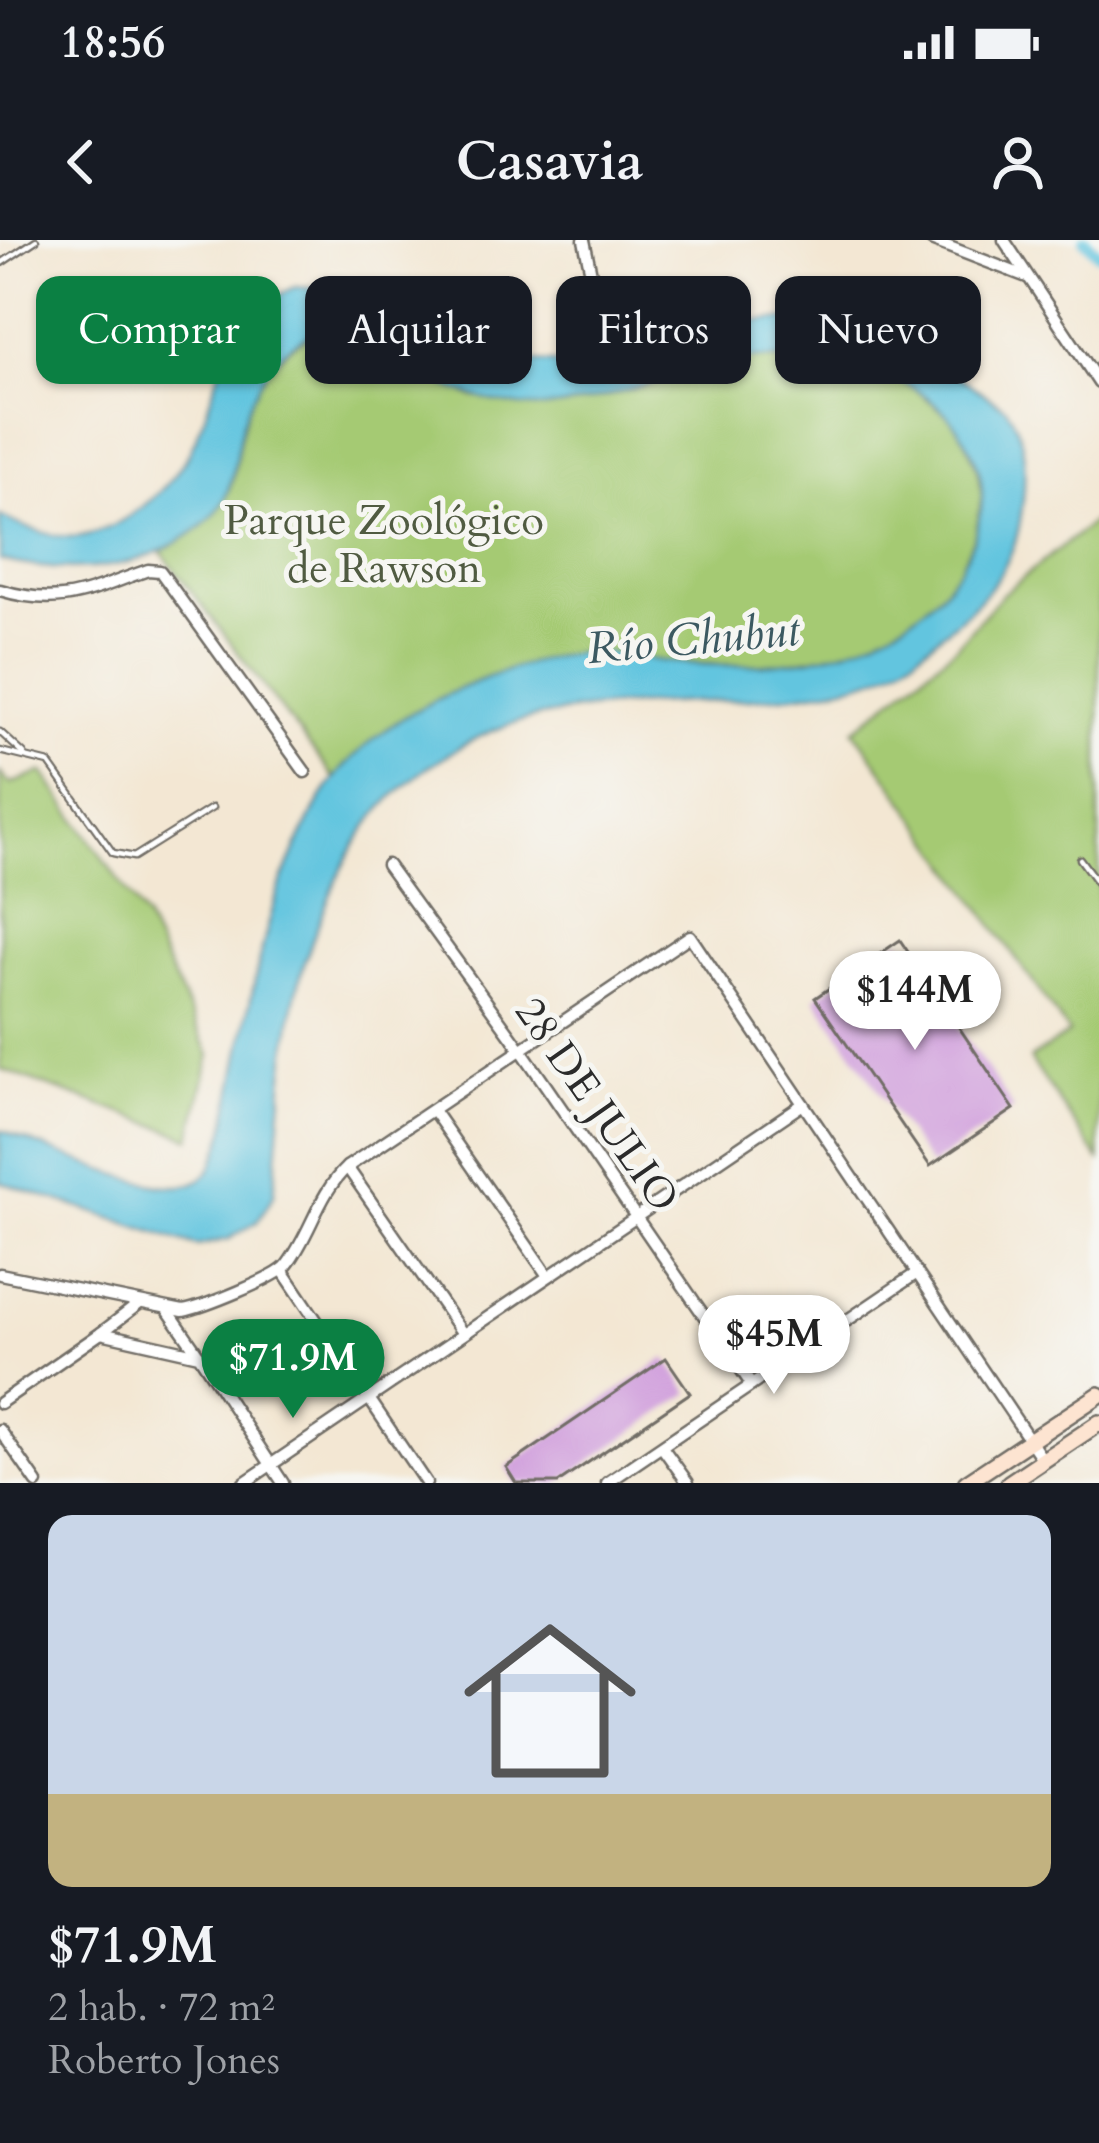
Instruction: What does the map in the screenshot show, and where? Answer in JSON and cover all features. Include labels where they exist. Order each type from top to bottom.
[{"type":"main road","points":[[966,1483],[1099,1394]]},
{"type":"main road","points":[[1009,1483],[1099,1423]]},
{"type":"street","points":[[584,240],[592,276]]},
{"type":"street","points":[[931,240],[1030,278]]},
{"type":"street","points":[[1004,240],[1099,383]]},
{"type":"street","points":[[0,590],[29,598],[67,598],[148,570],[160,571],[305,772]]},
{"type":"street","name":"28 DE JULIO","points":[[387,865],[752,1384]]},
{"type":"street","points":[[0,1274],[183,1311],[283,1271],[327,1189],[347,1167],[690,936],[1043,1460]]},
{"type":"street","points":[[244,1483],[803,1104]]},
{"type":"street","points":[[434,1110],[548,1276]]},
{"type":"street","points":[[347,1167],[464,1334]]},
{"type":"street","points":[[283,1271],[425,1483]]},
{"type":"street","points":[[607,1483],[916,1273]]},
{"type":"street","points":[[0,1403],[140,1303]]},
{"type":"street","points":[[166,1308],[283,1483]]},
{"type":"street","points":[[101,1333],[199,1355]]},
{"type":"street","points":[[0,1430],[37,1483]]},
{"type":"street","points":[[662,1447],[688,1483]]},
{"type":"lane","points":[[0,264],[36,240]]},
{"type":"lane","points":[[0,732],[28,757]]},
{"type":"lane","points":[[0,751],[50,763],[113,854],[122,857],[134,857],[212,808]]},
{"type":"lane","points":[[1080,859],[1099,885]]},
{"type":"green space","name":"Parque Zoológico de Rawson","points":[[305,339],[305,384],[446,384],[473,397],[600,398],[653,384],[751,384],[752,358],[775,359],[775,384],[906,384],[951,418],[964,437],[982,495],[976,533],[946,588],[912,619],[846,652],[766,666],[674,663],[592,652],[366,747],[334,778],[161,552],[220,506],[232,480],[254,394],[260,384],[281,384],[281,356]]},
{"type":"green space","points":[[1099,517],[1099,1160],[1030,1059],[1069,1033],[854,730],[955,648],[1001,595]]},
{"type":"green space","points":[[43,772],[145,918],[210,1055],[191,1138],[0,1069],[0,773],[10,784]]},
{"type":"water","points":[[305,288],[305,337],[281,354],[281,295]]},
{"type":"water","points":[[775,320],[775,359],[751,359],[751,321]]},
{"type":"water","points":[[532,362],[556,364],[556,384],[649,384],[549,407],[501,403],[444,385],[532,384]]},
{"type":"water","points":[[215,384],[260,384],[243,422],[225,498],[199,529],[157,553],[113,565],[68,569],[0,560],[0,516],[72,537],[111,526],[153,498],[175,474],[197,435]]},
{"type":"water","points":[[905,384],[969,384],[1006,408],[1023,447],[1024,492],[1011,552],[976,603],[937,638],[886,673],[858,683],[807,693],[596,708],[528,719],[468,743],[396,794],[367,827],[325,907],[294,1005],[274,1195],[257,1222],[229,1239],[197,1246],[0,1182],[0,1130],[148,1183],[187,1185],[207,1173],[225,1132],[259,963],[278,892],[296,848],[338,774],[399,721],[498,674],[572,654],[613,653],[706,665],[809,659],[874,639],[932,601],[967,554],[981,512],[981,483],[966,441],[948,417]]},
{"type":"building","points":[[900,940],[1014,1109],[930,1166],[815,998]]},
{"type":"building","points":[[666,1358],[690,1393],[558,1483],[516,1483],[506,1467]]},
{"type":"waterway","points":[[1085,240],[1099,254]]},
{"type":"water label","name":"Río Chubut","points":[[693,638]]}]
